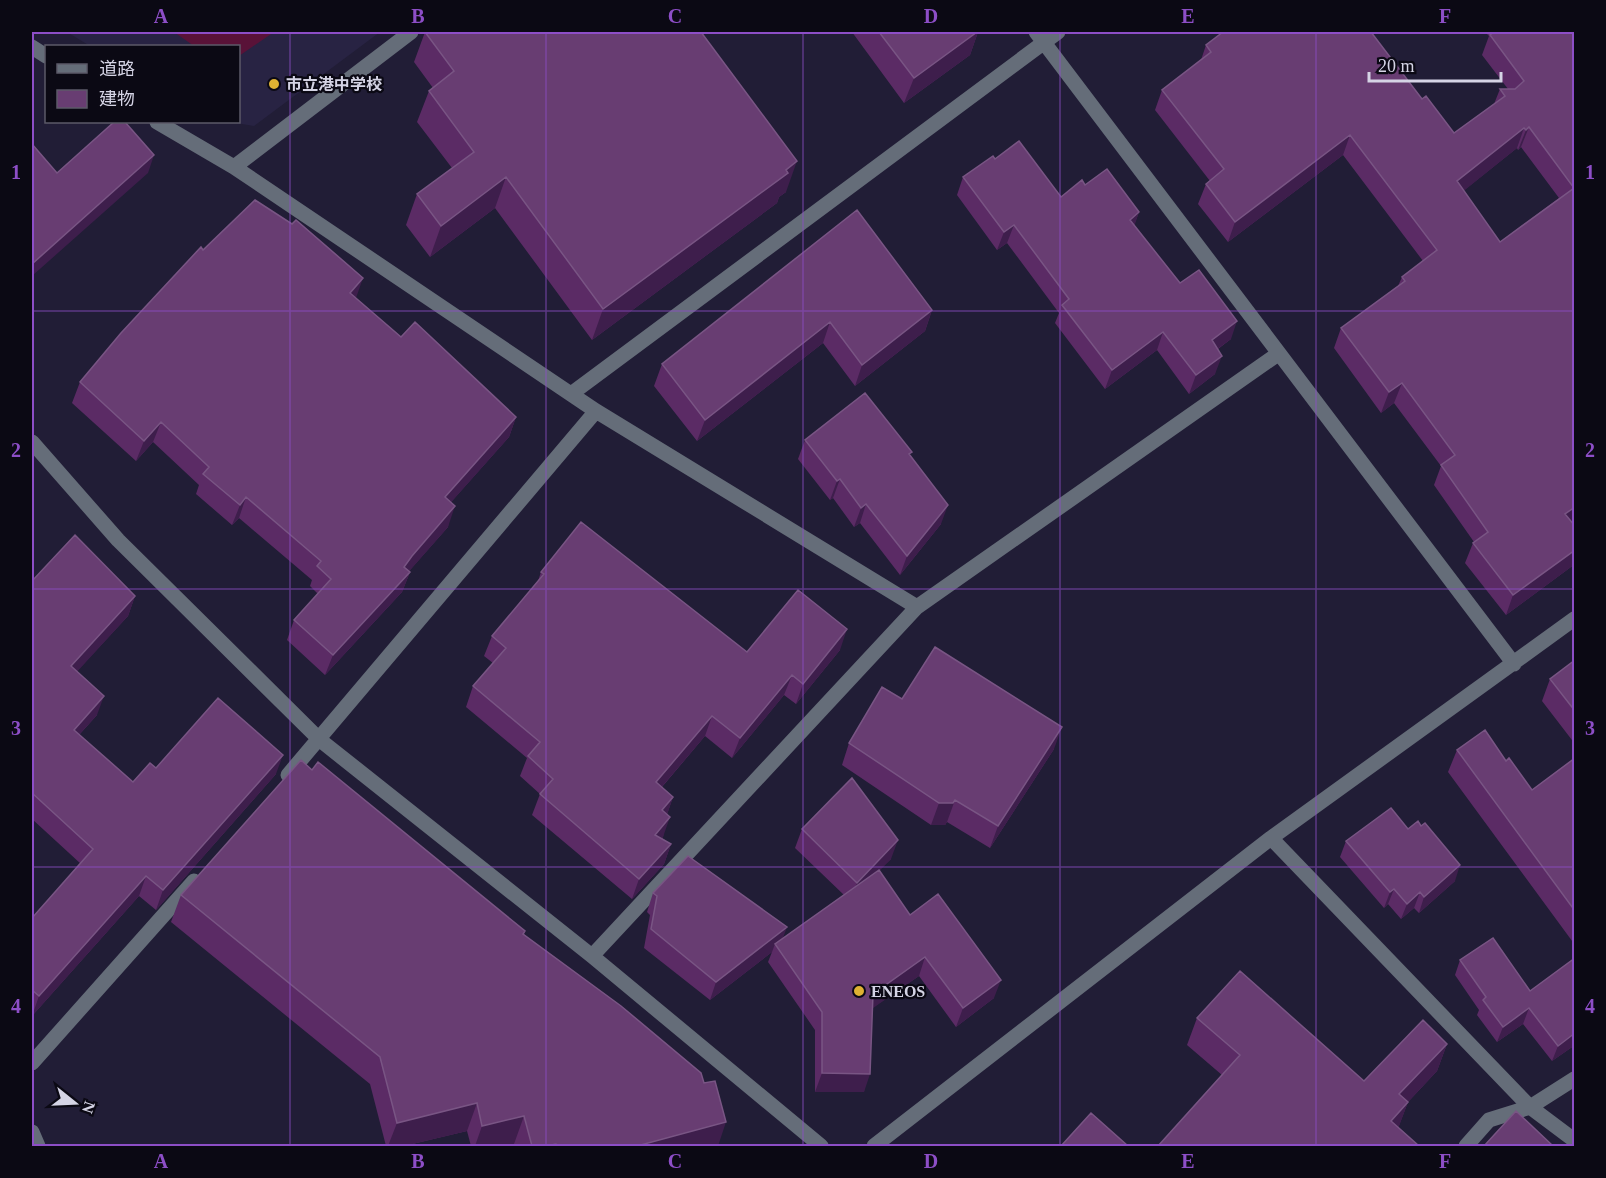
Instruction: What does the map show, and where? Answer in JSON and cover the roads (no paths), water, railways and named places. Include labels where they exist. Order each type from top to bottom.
[{"type":"street","points":[[234,167],[411,32]]},
{"type":"street","points":[[571,394],[1040,37],[1058,32]]},
{"type":"street","points":[[1040,37],[1514,663]]},
{"type":"street","points":[[32,47],[45,55]]},
{"type":"street","points":[[159,123],[234,167],[596,411],[916,607]]},
{"type":"street","points":[[592,956],[916,607],[1278,354]]},
{"type":"street","points":[[281,783],[320,740],[596,411]]},
{"type":"street","points":[[32,442],[118,540],[320,740],[592,956],[821,1146]]},
{"type":"street","points":[[874,1146],[1271,838],[1575,619]]},
{"type":"street","points":[[1271,838],[1530,1107],[1575,1140]]},
{"type":"street","points":[[32,1063],[203,871]]},
{"type":"street","points":[[1466,1146],[1489,1120],[1530,1107],[1575,1079]]},
{"type":"street","points":[[32,1132],[38,1146]]},
{"type":"place","name":"市立港中学校","points":[[274,84]]},
{"type":"place","name":"ENEOS","points":[[859,991]]}]
